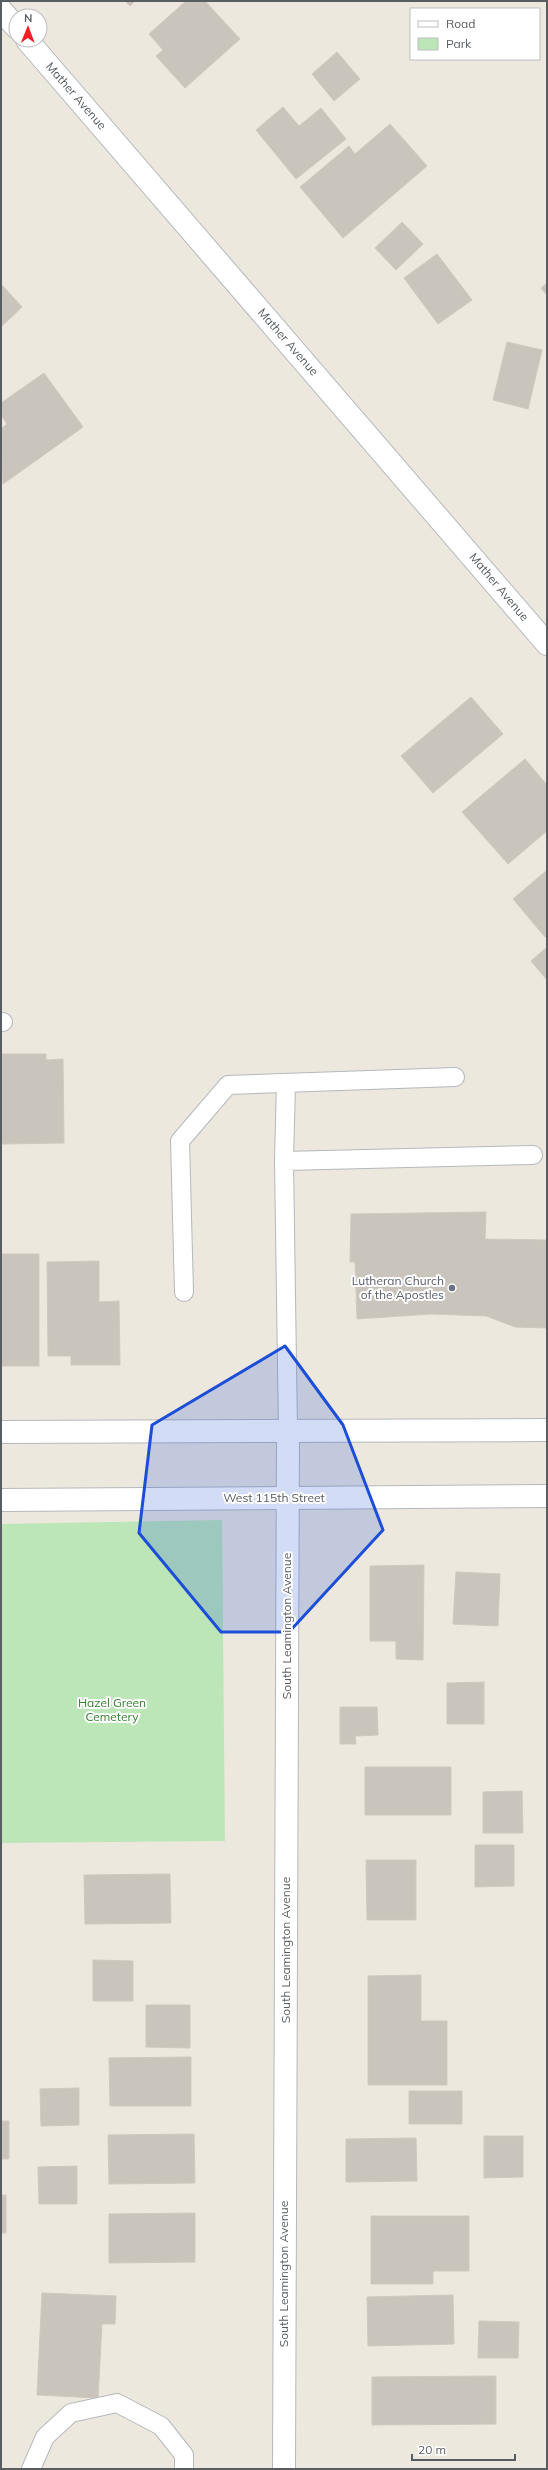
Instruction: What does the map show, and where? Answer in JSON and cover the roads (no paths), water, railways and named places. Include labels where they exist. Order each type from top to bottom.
[{"type":"street","points":[[1,10],[8,18]]},
{"type":"street","name":"Mather Avenue","points":[[34,48],[547,644]]},
{"type":"street","points":[[1,1432],[547,1430]]},
{"type":"street","name":"South Leamington Avenue","points":[[284,2469],[288,1431]]},
{"type":"street","name":"West 115th Street","points":[[1,1500],[547,1496]]},
{"type":"lane","points":[[184,1292],[180,1141],[228,1085],[455,1077]]},
{"type":"lane","points":[[286,1083],[284,1161],[288,1431]]},
{"type":"lane","points":[[284,1161],[534,1155]]},
{"type":"lane","points":[[32,2469],[45,2437],[71,2413],[116,2403],[161,2426],[184,2455],[184,2469]]},
{"type":"place","name":"Lutheran Church of the Apostles","points":[[452,1288]]},
{"type":"park label","name":"Hazel Green Cemetery","points":[[112,1710]]}]
